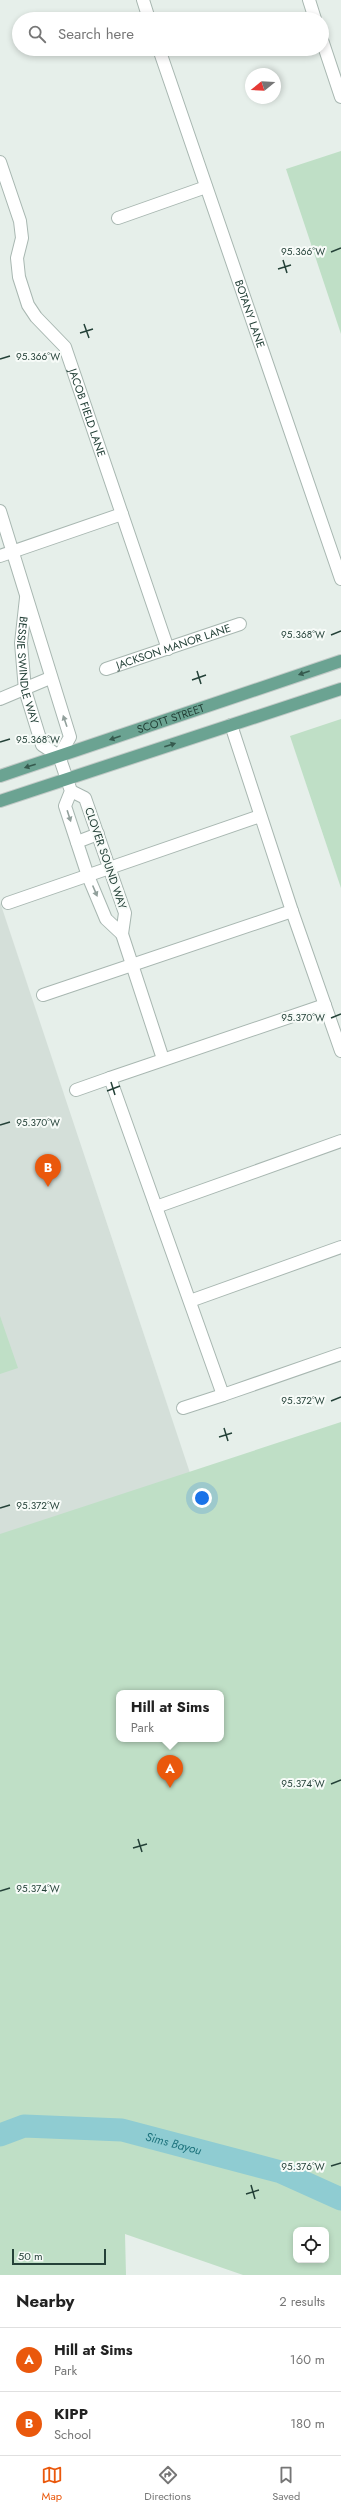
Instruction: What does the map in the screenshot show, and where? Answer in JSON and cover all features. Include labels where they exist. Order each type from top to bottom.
[{"type":"main road","name":"SCOTT STREET","points":[[0,776],[341,661]]},
{"type":"main road","points":[[0,801],[341,689]]},
{"type":"street","points":[[143,0],[147,12]]},
{"type":"street","points":[[309,0],[313,12]]},
{"type":"street","name":"BOTANY LANE","points":[[161,56],[341,579]]},
{"type":"street","points":[[327,56],[341,97]]},
{"type":"street","name":"JACOB FIELD LANE","points":[[0,162],[20,220],[22,238],[17,258],[18,270],[28,305],[36,317],[65,348],[168,649]]},
{"type":"street","points":[[118,218],[206,187]]},
{"type":"street","name":"BESSIE SWINDLE WAY","points":[[0,511],[14,551],[26,598],[50,678],[70,737],[59,756],[42,745],[24,690],[21,643],[26,598]]},
{"type":"street","points":[[0,556],[122,514]]},
{"type":"street","name":"JACKSON MANOR LANE","points":[[106,669],[240,624]]},
{"type":"street","points":[[0,699],[50,678]]},
{"type":"street","points":[[231,725],[292,911],[341,1050]]},
{"type":"street","points":[[59,756],[66,779]]},
{"type":"street","name":"CLOVER SOUND WAY","points":[[66,779],[70,791],[65,806],[88,876],[106,919],[122,934],[163,1060]]},
{"type":"street","name":"CLOVER SOUND WAY","points":[[70,791],[85,798],[125,913],[122,934]]},
{"type":"street","points":[[8,903],[260,816]]},
{"type":"street","points":[[77,842],[98,834]]},
{"type":"street","points":[[43,995],[292,911]]},
{"type":"street","points":[[76,1090],[325,1005]]},
{"type":"street","points":[[110,1078],[223,1395]]},
{"type":"street","points":[[156,1207],[341,1141]]},
{"type":"street","points":[[190,1302],[341,1247]]},
{"type":"street","points":[[184,1408],[341,1354]]},
{"type":"shaded area","points":[[0,902],[190,1473],[0,1535]]},
{"type":"green space","points":[[341,151],[341,334],[286,169]]},
{"type":"green space","points":[[341,719],[341,888],[290,736]]},
{"type":"green space","points":[[0,1316],[18,1368],[0,1374]]},
{"type":"green space","points":[[341,1422],[341,2275],[243,2275],[125,2234],[126,2275],[0,2275],[0,1534]]},
{"type":"waterway","name":"Sims Bayou","points":[[0,2135],[24,2126],[122,2130],[281,2172],[341,2199]]},
{"type":"place","name":"KIPP","points":[[48,1187]]},
{"type":"place","name":"Hill at Sims","points":[[170,1788]]}]
